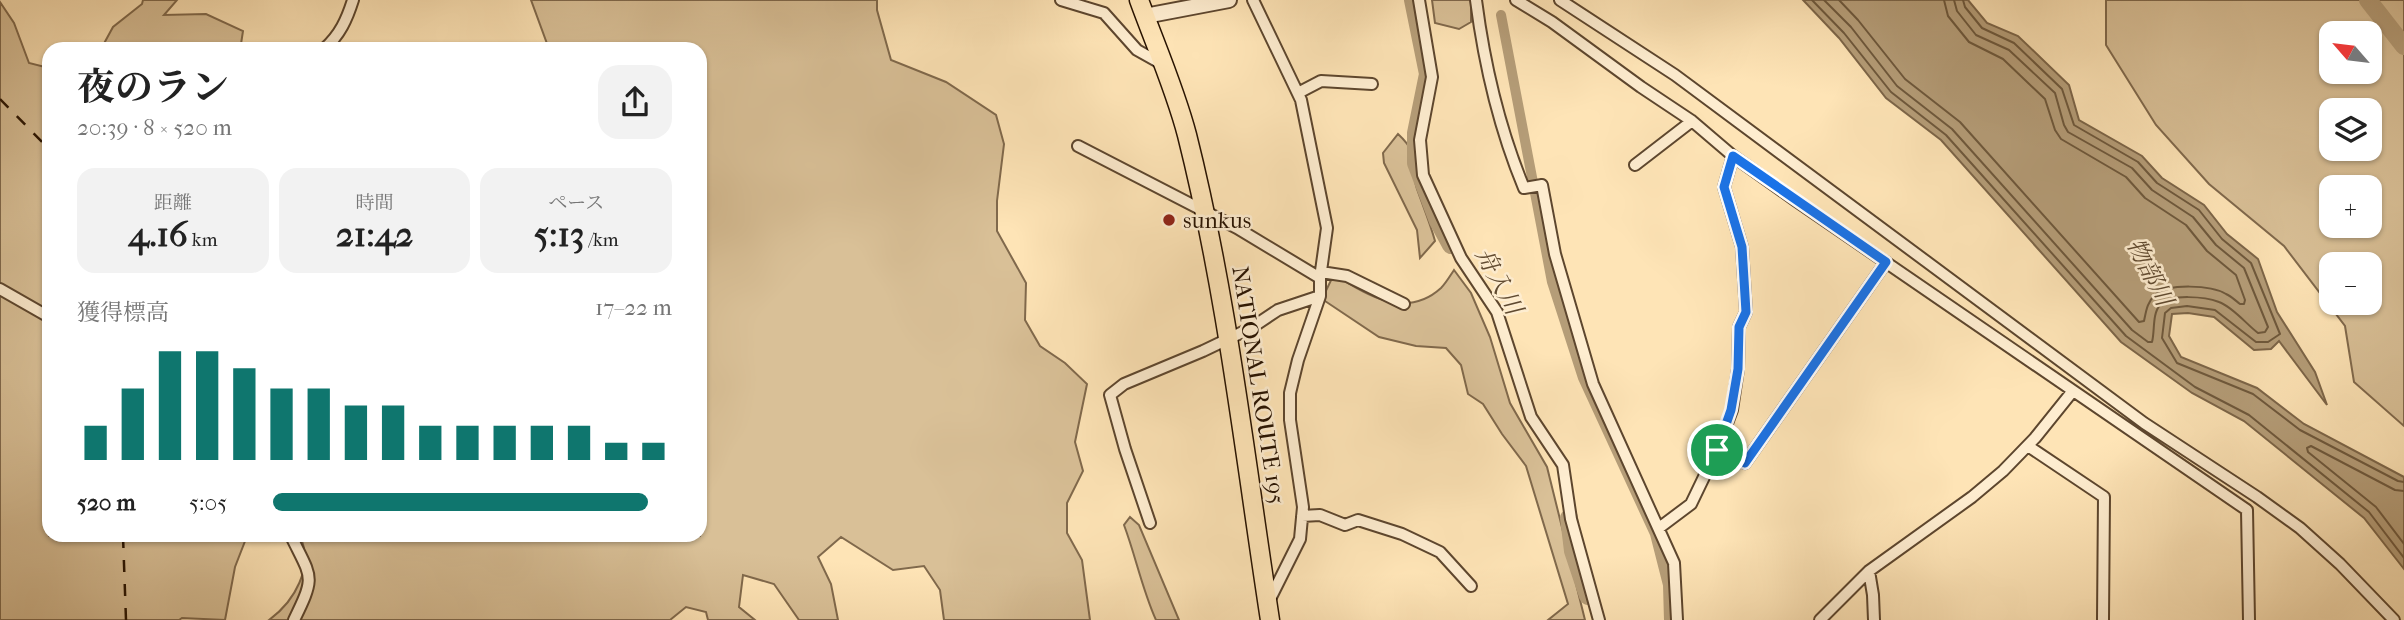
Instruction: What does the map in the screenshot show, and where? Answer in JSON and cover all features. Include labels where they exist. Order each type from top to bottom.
[{"type":"highway","name":"NATIONAL ROUTE 195","points":[[1142,8],[1186,132],[1230,338],[1266,615]]},
{"type":"street","points":[[331,42],[345,24],[353,0]]},
{"type":"street","points":[[1061,0],[1104,13],[1137,50],[1162,64]]},
{"type":"street","points":[[1142,8],[1229,0]]},
{"type":"street","points":[[1253,0],[1298,93],[1317,170],[1327,228],[1320,275],[1320,296],[1298,360],[1290,393],[1290,420],[1303,507],[1300,539],[1266,615]]},
{"type":"street","points":[[1419,0],[1432,77],[1420,140],[1423,175],[1461,258],[1497,312],[1531,417],[1563,465],[1571,519],[1599,620]]},
{"type":"street","points":[[1476,0],[1480,30],[1510,155],[1524,188],[1542,185],[1555,254],[1593,384],[1674,563],[1678,620]]},
{"type":"street","points":[[1516,0],[1552,22],[1692,121],[1733,156],[2247,510],[2249,620]]},
{"type":"street","points":[[1560,0],[1675,75],[2144,423],[2300,528],[2340,564],[2394,620]]},
{"type":"street","points":[[1298,93],[1321,81],[1372,84]]},
{"type":"street","points":[[1635,165],[1692,121]]},
{"type":"street","points":[[1078,146],[1203,210],[1320,275],[1347,276],[1404,304]]},
{"type":"street","points":[[1659,528],[1690,503],[1717,450],[1731,410],[1738,369],[1739,327],[1746,312],[1742,247],[1724,187],[1733,156]]},
{"type":"street","points":[[1717,450],[1745,463],[1886,262]]},
{"type":"street","points":[[0,289],[42,313]]},
{"type":"street","points":[[1150,523],[1110,395],[1124,384],[1251,328],[1278,310],[1320,296]]},
{"type":"street","points":[[1820,620],[1869,571],[1972,497],[2028,446],[2072,392]]},
{"type":"street","points":[[2028,446],[2104,497],[2103,620]]},
{"type":"street","points":[[1302,516],[1320,515],[1345,525],[1358,520],[1402,534],[1440,552],[1471,586]]},
{"type":"street","points":[[294,542],[310,581],[309,591],[294,620]]},
{"type":"street","points":[[1869,571],[1874,620]]},
{"type":"shaded area","points":[[143,0],[177,0],[164,15],[206,14],[243,31],[241,42],[105,42],[113,27],[142,4]]},
{"type":"shaded area","points":[[531,0],[877,0],[877,10],[891,60],[946,82],[996,115],[1004,144],[997,201],[997,231],[1026,283],[1025,320],[1040,346],[1065,363],[1087,384],[1075,442],[1083,471],[1067,503],[1067,533],[1082,560],[1090,620],[944,620],[940,590],[924,566],[893,570],[841,537],[818,557],[831,584],[838,620],[799,620],[774,584],[743,575],[739,607],[755,620],[708,620],[706,612],[686,607],[670,620],[269,620],[287,603],[300,582],[305,560],[302,542],[707,542],[707,42],[546,42]]},
{"type":"shaded area","points":[[1432,0],[1471,0],[1471,22],[1459,29],[1435,23]]},
{"type":"shaded area","points":[[2106,0],[2404,0],[2404,426],[2354,382],[2345,326],[2337,315],[2382,315],[2382,252],[2319,252],[2319,292],[2284,246],[2209,184],[2156,125],[2106,45]]},
{"type":"shaded area","points":[[0,2],[14,23],[29,63],[42,66],[42,542],[245,542],[235,567],[225,620],[0,620]]},
{"type":"shaded area","points":[[1398,134],[1410,148],[1417,189],[1435,241],[1420,258],[1417,230],[1384,163],[1383,153]]},
{"type":"shaded area","points":[[1454,270],[1471,293],[1490,337],[1510,403],[1547,467],[1585,620],[1548,620],[1568,604],[1526,466],[1483,404],[1468,394],[1461,365],[1446,348],[1416,346],[1379,337],[1322,299],[1334,274],[1359,290],[1386,301],[1414,302],[1441,288]]},
{"type":"shaded area","points":[[1130,517],[1139,525],[1179,620],[1156,620],[1124,525]]},
{"type":"water","name":"物部川","points":[[1803,0],[1968,0],[1987,23],[2018,36],[2069,85],[2079,120],[2142,156],[2162,178],[2204,205],[2227,234],[2258,259],[2277,312],[2315,372],[2327,405],[2279,341],[2271,349],[2254,350],[2214,317],[2188,313],[2172,314],[2169,336],[2181,357],[2257,388],[2304,424],[2404,477],[2404,569],[2364,518],[2244,421],[2192,393],[2121,342],[1941,140],[1886,98],[1839,38]]},
{"type":"waterway","name":"舟入川","points":[[1413,0],[1428,74],[1416,133],[1416,163],[1438,221],[1451,245]]},
{"type":"waterway","points":[[2368,0],[2404,46]]},
{"type":"waterway","points":[[1501,15],[1552,282],[1583,378],[1655,534],[1668,585],[1669,620]]},
{"type":"waterway","name":"舟入川","points":[[1569,518],[1573,551],[1588,596]]},
{"type":"railway","points":[[0,99],[42,142]]},
{"type":"railway","points":[[123,542],[126,620]]},
{"type":"place","name":"sunkus","points":[[1169,220]]},
{"type":"route","points":[[1733,156],[1886,262],[1745,463],[1717,450],[1731,410],[1738,369],[1739,327],[1746,312],[1742,247],[1724,187],[1733,156]]}]
